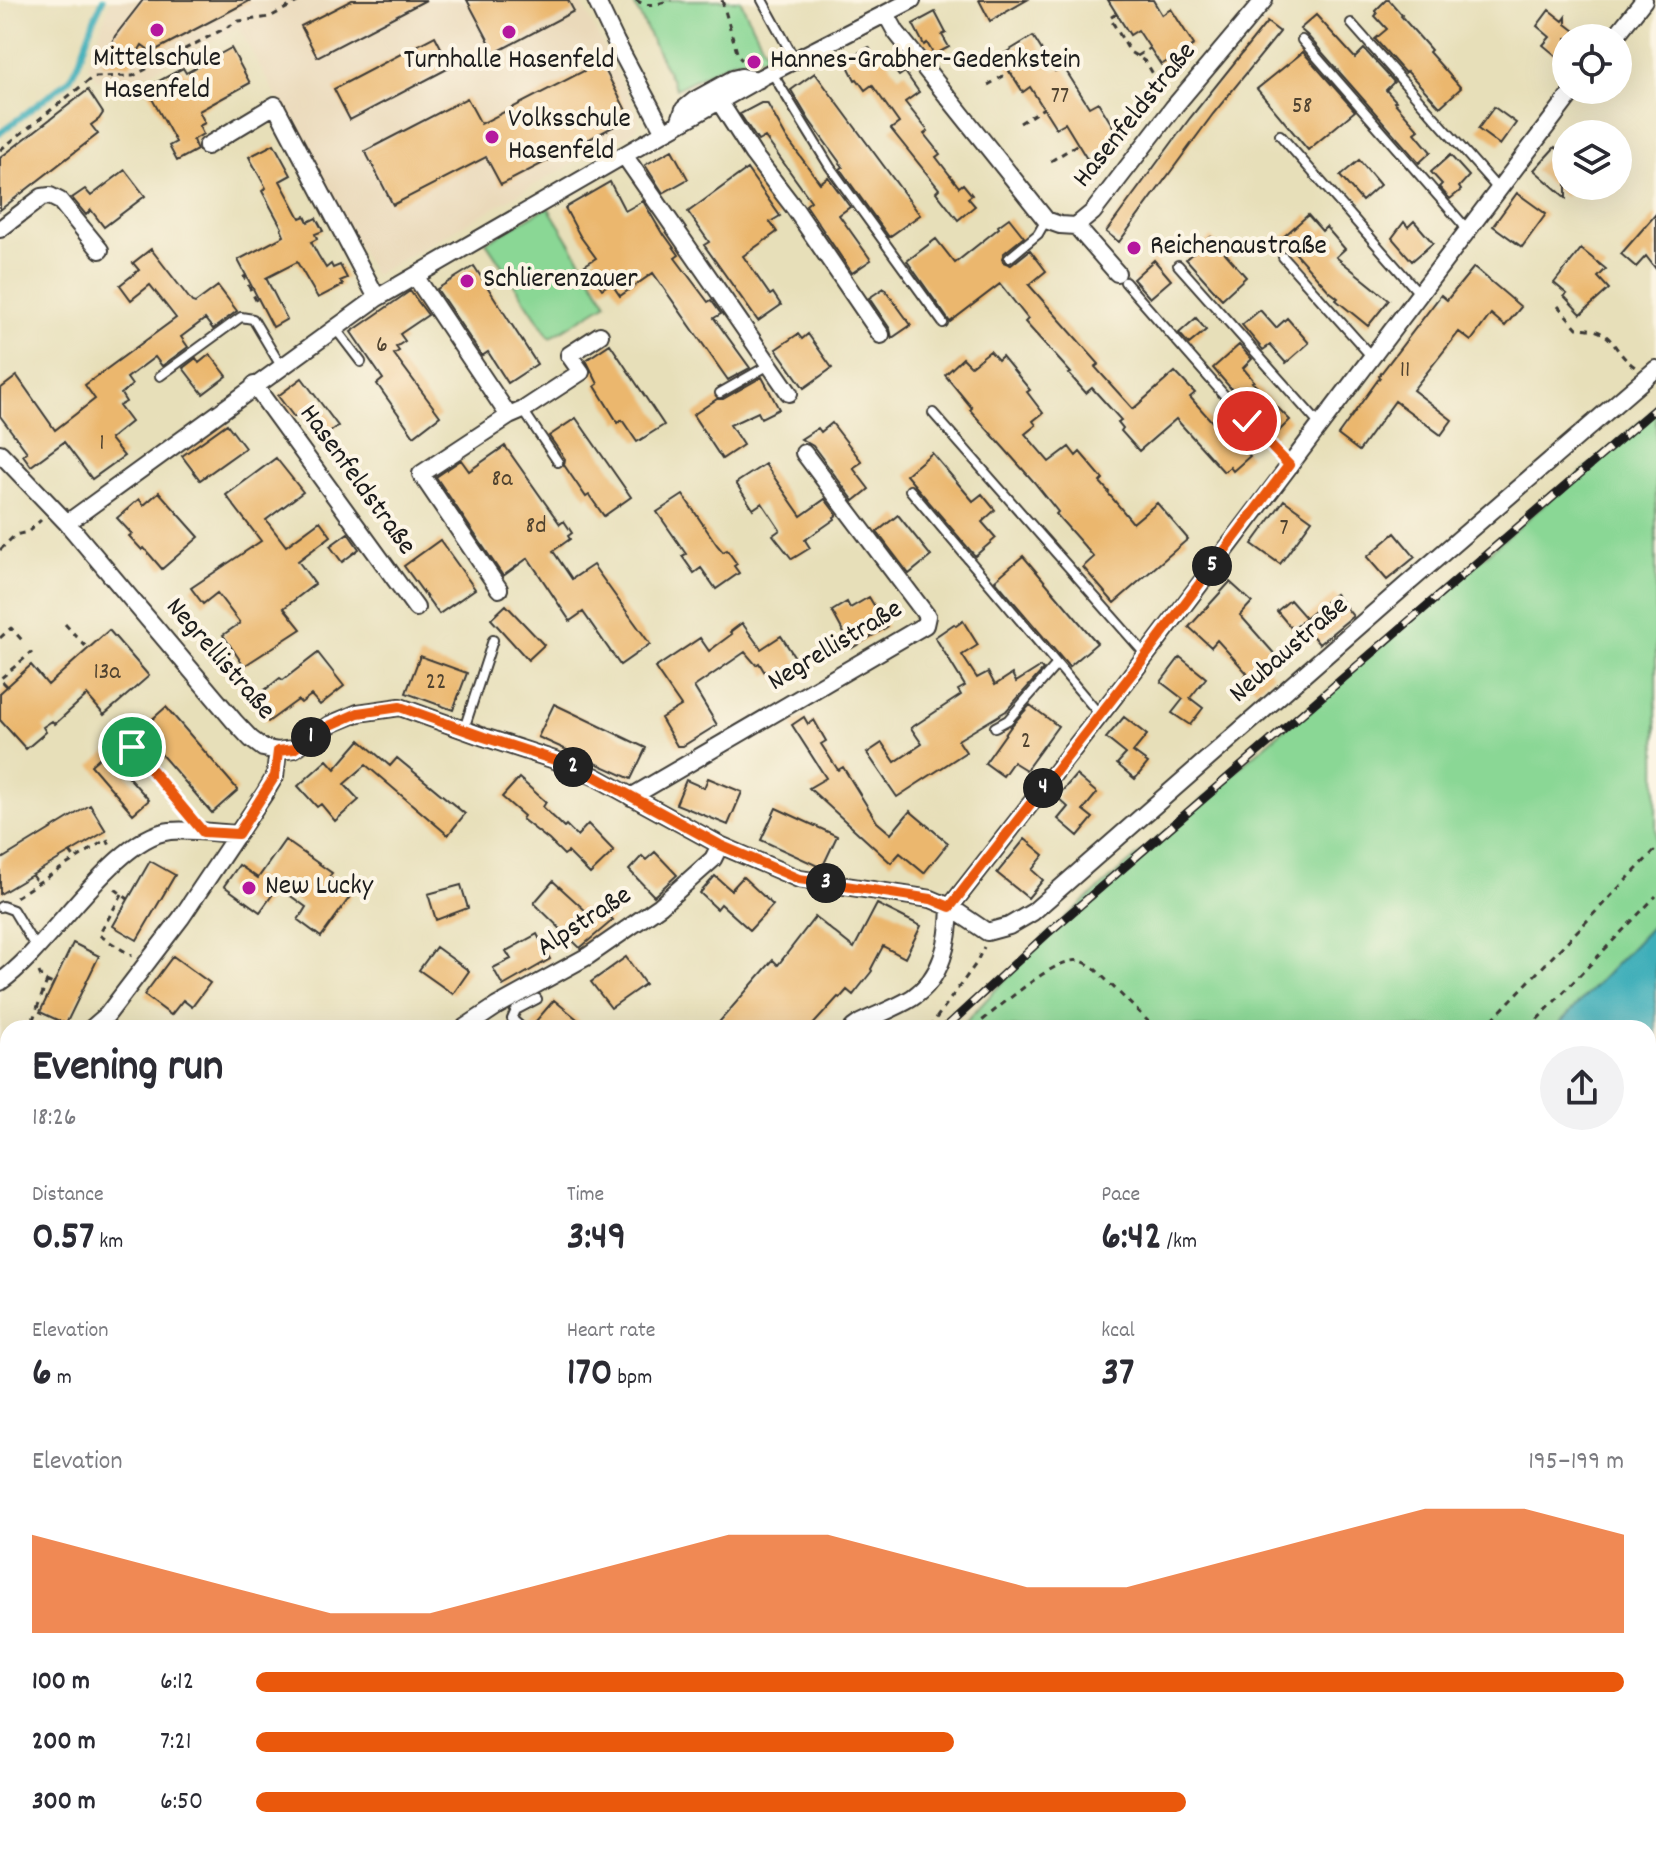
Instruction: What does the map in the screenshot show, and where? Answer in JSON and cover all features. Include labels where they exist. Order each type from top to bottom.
[{"type":"street","points":[[596,0],[664,132]]},
{"type":"street","points":[[67,523],[377,298],[679,123],[912,0]]},
{"type":"street","name":"Hasenfeldstraße","points":[[1046,220],[1076,226],[1093,212],[1173,108],[1264,0]]},
{"type":"street","points":[[1625,24],[1644,0]]},
{"type":"street","points":[[886,14],[896,32],[1046,220]]},
{"type":"street","points":[[679,123],[684,109],[720,86],[741,77],[764,77]]},
{"type":"street","points":[[719,101],[881,335]]},
{"type":"street","points":[[866,1020],[912,998],[926,986],[946,951],[950,907],[1146,655],[1563,104]]},
{"type":"street","points":[[207,146],[275,105],[377,298]]},
{"type":"street","points":[[624,155],[789,393]]},
{"type":"street","points":[[0,229],[42,197],[50,196],[60,201],[100,250]]},
{"type":"street","name":"Hasenfeldstraße","points":[[1076,226],[1121,277]]},
{"type":"street","points":[[415,276],[516,413]]},
{"type":"street","name":"Hasenfeldstraße","points":[[499,589],[421,474],[581,372],[569,355],[600,335]]},
{"type":"street","name":"Neubaustraße","points":[[987,932],[1009,926],[1033,912],[1652,372]]},
{"type":"street","name":"Hasenfeldstraße","points":[[254,385],[416,608]]},
{"type":"street","name":"Negrellistraße","points":[[0,453],[67,523],[234,721],[263,748],[278,751],[294,749],[322,729],[358,713],[400,707],[567,764],[720,845],[799,879],[931,899],[950,907]]},
{"type":"street","name":"Negrellistraße","points":[[631,797],[925,625],[927,616],[804,453]]},
{"type":"street","points":[[101,1020],[181,918],[238,834],[275,776],[278,751]]},
{"type":"street","points":[[0,982],[117,861],[142,840],[168,831],[238,834]]},
{"type":"street","name":"Alpstraße","points":[[476,1020],[588,956],[650,914],[713,859],[720,845]]},
{"type":"street","points":[[950,907],[987,932]]},
{"type":"lane","points":[[762,0],[795,60]]},
{"type":"lane","points":[[1351,23],[1498,189]]},
{"type":"lane","points":[[1302,40],[1467,229]]},
{"type":"lane","points":[[764,77],[943,323]]},
{"type":"lane","points":[[1280,135],[1419,293]]},
{"type":"lane","points":[[1009,258],[1038,234],[1046,220]]},
{"type":"lane","points":[[1283,257],[1371,356]]},
{"type":"lane","points":[[1178,265],[1320,425]]},
{"type":"lane","points":[[1121,277],[1289,465]]},
{"type":"lane","points":[[160,376],[241,317],[253,319],[281,366]]},
{"type":"lane","points":[[335,327],[361,362]]},
{"type":"lane","points":[[720,393],[769,365]]},
{"type":"lane","points":[[516,413],[558,462]]},
{"type":"lane","points":[[933,413],[1146,655]]},
{"type":"lane","points":[[910,490],[1100,715]]},
{"type":"lane","points":[[464,729],[493,640]]},
{"type":"lane","points":[[995,727],[1008,720],[1057,664]]},
{"type":"lane","points":[[132,747],[203,832]]},
{"type":"lane","points":[[1,906],[13,910],[36,948]]},
{"type":"lane","points":[[513,1020],[516,1010],[537,999]]},
{"type":"path","points":[[0,150],[93,77],[133,76],[239,21],[270,17],[301,0]]},
{"type":"path","points":[[636,0],[652,5],[671,0]]},
{"type":"path","points":[[722,0],[738,56],[764,77]]},
{"type":"path","points":[[1116,14],[1110,18],[1130,52],[1146,62],[1173,108]]},
{"type":"path","points":[[1137,56],[1150,48]]},
{"type":"path","points":[[988,85],[1010,72]]},
{"type":"path","points":[[1020,123],[1044,108]]},
{"type":"path","points":[[1051,161],[1078,144]]},
{"type":"path","points":[[1558,306],[1577,328],[1595,328],[1609,337],[1628,362],[1652,372]]},
{"type":"path","points":[[0,550],[15,535],[28,532],[53,509]]},
{"type":"path","points":[[65,624],[88,649]]},
{"type":"path","points":[[0,638],[11,628],[22,640]]},
{"type":"path","points":[[7,686],[0,679],[32,652]]},
{"type":"path","points":[[1,906],[107,839],[117,861]]},
{"type":"path","points":[[1492,1020],[1656,849]]},
{"type":"path","points":[[70,852],[75,859]]},
{"type":"path","points":[[32,875],[38,883]]},
{"type":"path","points":[[122,894],[99,935],[145,965]]},
{"type":"path","points":[[1537,1020],[1656,896]]},
{"type":"path","points":[[935,1020],[975,965],[988,941],[987,932]]},
{"type":"path","points":[[983,1020],[1049,969],[1071,961],[1083,961],[1094,968],[1147,1020]]},
{"type":"path","points":[[33,1020],[47,981]]},
{"type":"shaded area","points":[[112,0],[580,0],[639,117],[637,128],[374,275],[238,27],[134,81],[98,80],[88,66]]},
{"type":"green space","points":[[632,0],[740,0],[768,56],[732,61],[676,89]]},
{"type":"green space","points":[[548,207],[607,303],[550,338],[486,242]]},
{"type":"green space","points":[[1656,408],[1656,922],[1563,1020],[967,1020],[1049,932]]},
{"type":"water","points":[[1656,922],[1656,1020],[1563,1020]]},
{"type":"building","name":"Mittelschule Hasenfeld","points":[[143,0],[251,0],[152,52],[142,45],[130,65],[102,64],[115,36]]},
{"type":"building","points":[[352,0],[426,0],[317,57],[301,26]]},
{"type":"building","name":"Turnhalle Hasenfeld","points":[[467,0],[568,0],[574,11],[495,53]]},
{"type":"building","points":[[979,0],[1027,0],[990,21]]},
{"type":"building","points":[[1108,0],[1153,0],[1162,15],[1171,9],[1194,45],[1161,65],[1138,30],[1130,35]]},
{"type":"building","points":[[1386,0],[1402,15],[1461,88],[1440,107],[1375,39],[1387,29],[1375,16],[1375,11]]},
{"type":"building","points":[[1549,10],[1563,21],[1566,17],[1566,24],[1552,24],[1552,52],[1543,45],[1550,37],[1537,26]]},
{"type":"building","points":[[935,12],[946,33],[942,35],[949,47],[934,55],[927,43],[924,45],[913,24]]},
{"type":"building","points":[[1316,15],[1355,58],[1364,49],[1394,82],[1386,90],[1419,130],[1415,133],[1431,152],[1419,163],[1300,29]]},
{"type":"building","points":[[1267,22],[1280,32],[1213,114],[1119,242],[1106,232],[1190,118]]},
{"type":"building","points":[[435,36],[451,67],[350,120],[334,89]]},
{"type":"building","points":[[1033,36],[1055,71],[1063,66],[1089,107],[1098,102],[1120,138],[1087,159],[1065,123],[1056,128],[1030,87],[1023,92],[1000,56]]},
{"type":"building","points":[[869,47],[876,60],[883,55],[899,76],[905,72],[919,92],[905,102],[928,131],[924,134],[940,154],[936,157],[959,187],[963,184],[972,195],[968,198],[975,206],[958,220],[936,192],[939,189],[891,129],[899,123],[872,85],[865,90],[855,80],[845,60]]},
{"type":"building","points":[[231,48],[250,83],[199,111],[205,123],[199,126],[203,134],[193,140],[197,150],[177,161],[169,146],[176,142],[146,88],[183,68],[186,73]]},
{"type":"building","points":[[1303,52],[1355,111],[1308,150],[1257,89]]},
{"type":"building","name":"Volksschule Hasenfeld","points":[[601,62],[630,118],[501,185],[486,157],[393,205],[365,151],[467,98],[481,124]]},
{"type":"building","points":[[815,73],[920,215],[889,237],[840,169],[843,167],[791,90]]},
{"type":"building","points":[[88,90],[103,113],[91,125],[98,134],[0,210],[0,158]]},
{"type":"building","points":[[767,103],[786,137],[820,183],[828,177],[850,207],[839,215],[871,260],[852,273],[806,205],[811,201],[765,137],[758,141],[740,114]]},
{"type":"building","points":[[1494,107],[1516,123],[1500,145],[1478,129]]},
{"type":"building","points":[[274,144],[291,175],[280,181],[300,218],[305,216],[308,222],[316,218],[323,231],[315,234],[317,239],[311,242],[318,255],[326,268],[331,264],[333,268],[340,265],[347,278],[340,281],[343,285],[318,298],[297,262],[266,278],[287,319],[273,327],[238,260],[284,236],[262,191],[266,188],[249,157]]},
{"type":"building","points":[[672,150],[688,179],[663,193],[645,165]]},
{"type":"building","points":[[1552,150],[1552,186],[1534,170]]},
{"type":"building","points":[[1450,155],[1469,176],[1459,187],[1461,190],[1450,199],[1431,172]]},
{"type":"building","points":[[1359,160],[1380,185],[1362,201],[1340,176]]},
{"type":"building","points":[[747,169],[780,216],[770,222],[777,232],[743,256],[770,295],[773,293],[781,305],[758,321],[704,245],[709,242],[688,212]]},
{"type":"building","points":[[125,170],[145,196],[104,227],[91,210],[86,215],[72,198],[85,189],[91,196]]},
{"type":"building","points":[[610,182],[625,211],[643,201],[679,255],[675,258],[708,302],[711,300],[721,314],[714,318],[750,368],[728,380],[653,273],[620,296],[611,283],[602,289],[585,265],[596,258],[565,208]]},
{"type":"building","points":[[1517,193],[1546,214],[1522,247],[1493,226]]},
{"type":"building","points":[[1656,214],[1656,269],[1646,256],[1636,267],[1621,254]]},
{"type":"building","points":[[1308,215],[1322,231],[1326,227],[1345,249],[1336,257],[1389,300],[1368,326],[1336,300],[1338,298],[1282,238]]},
{"type":"building","points":[[1009,218],[1024,237],[1004,253],[1003,262],[1011,265],[1030,250],[1046,271],[1029,285],[1099,364],[1095,367],[1133,409],[1175,372],[1195,393],[1190,397],[1214,424],[1219,420],[1250,456],[1233,471],[1230,467],[1224,472],[1176,419],[1139,451],[1121,431],[1123,428],[1118,422],[1121,420],[1092,388],[1086,393],[1069,374],[1025,322],[1028,319],[1000,284],[950,322],[907,261],[936,239],[955,263]]},
{"type":"building","points":[[1414,221],[1433,243],[1412,261],[1392,238],[1404,222],[1408,227]]},
{"type":"building","points":[[1211,237],[1246,277],[1222,299],[1186,259]]},
{"type":"building","points":[[151,249],[192,302],[195,303],[218,286],[237,311],[213,329],[205,319],[181,337],[188,347],[162,366],[155,357],[127,378],[132,385],[121,394],[126,402],[119,406],[131,422],[110,439],[124,456],[92,479],[64,442],[31,466],[23,455],[27,452],[0,416],[0,389],[17,376],[55,430],[95,399],[85,385],[176,318],[150,285],[131,300],[120,285],[139,270],[133,263]]},
{"type":"building","points":[[1581,249],[1606,269],[1598,277],[1609,289],[1581,314],[1564,296],[1567,294],[1554,283]]},
{"type":"building","points":[[1154,260],[1171,280],[1150,298],[1133,279]]},
{"type":"building","points":[[474,266],[537,364],[508,383],[488,352],[482,356],[437,289]]},
{"type":"building","points":[[1474,267],[1521,307],[1505,326],[1491,314],[1471,341],[1459,332],[1413,390],[1452,420],[1441,435],[1395,401],[1359,451],[1338,435],[1441,295],[1447,300]]},
{"type":"building","points":[[884,288],[911,325],[892,338],[890,329],[869,298]]},
{"type":"building","points":[[410,291],[428,315],[400,334],[405,341],[396,347],[399,351],[394,354],[440,416],[414,436],[377,384],[383,379],[351,332]]},
{"type":"building","points":[[1260,310],[1276,328],[1287,318],[1309,343],[1286,363],[1270,345],[1263,350],[1242,325]]},
{"type":"building","points":[[1196,318],[1206,330],[1189,344],[1179,333]]},
{"type":"building","points":[[798,334],[802,339],[808,334],[832,368],[804,388],[776,349]]},
{"type":"building","points":[[610,344],[664,425],[637,442],[622,420],[618,423],[595,386],[598,384],[586,360]]},
{"type":"building","points":[[1239,345],[1252,359],[1243,368],[1252,382],[1290,420],[1272,438],[1255,419],[1259,415],[1213,368]]},
{"type":"building","points":[[990,351],[998,360],[1002,356],[1030,390],[1027,392],[1043,413],[1033,421],[1036,425],[1025,434],[1049,462],[1069,447],[1076,456],[1080,452],[1133,523],[1157,503],[1188,539],[1114,603],[1083,567],[1094,557],[1056,514],[1058,512],[1034,482],[970,410],[972,408],[945,375],[963,358],[971,366]]},
{"type":"building","points":[[210,354],[227,376],[203,394],[183,368],[196,358],[199,363]]},
{"type":"building","points":[[762,377],[779,409],[761,418],[758,412],[730,425],[743,445],[722,459],[693,415],[717,399],[723,399]]},
{"type":"building","points":[[302,378],[338,426],[319,440],[300,413],[294,417],[278,396]]},
{"type":"building","points":[[576,418],[631,497],[604,516],[577,484],[549,436]]},
{"type":"building","points":[[832,423],[862,462],[853,468],[869,489],[854,501],[813,446],[801,439],[818,428],[821,432]]},
{"type":"building","points":[[227,424],[245,448],[200,480],[182,456]]},
{"type":"building","points":[[505,446],[560,524],[564,521],[572,533],[568,536],[570,539],[553,551],[572,579],[593,565],[650,644],[620,665],[583,612],[570,621],[528,558],[503,576],[436,477],[461,460],[469,471]]},
{"type":"building","points":[[932,453],[973,501],[982,494],[995,510],[982,522],[996,538],[975,556],[906,475]]},
{"type":"building","points":[[276,458],[303,492],[266,520],[286,546],[320,521],[331,536],[298,561],[315,584],[284,608],[301,629],[244,666],[223,635],[240,623],[217,593],[203,604],[191,588],[261,541],[226,495]]},
{"type":"building","points":[[765,464],[801,516],[825,499],[837,515],[805,540],[810,548],[792,559],[773,535],[780,530],[762,503],[753,509],[736,483]]},
{"type":"building","points":[[159,492],[199,537],[162,569],[129,536],[132,534],[117,518],[139,499],[144,505]]},
{"type":"building","points":[[683,495],[717,545],[723,552],[727,550],[737,564],[734,566],[739,573],[716,589],[701,568],[694,573],[682,556],[686,554],[657,512]]},
{"type":"building","points":[[1284,500],[1312,520],[1280,564],[1252,544]]},
{"type":"building","points":[[898,515],[931,556],[909,574],[877,532]]},
{"type":"building","points":[[348,533],[359,549],[342,562],[330,546]]},
{"type":"building","points":[[1395,533],[1415,557],[1387,580],[1367,557]]},
{"type":"building","points":[[440,540],[475,589],[439,614],[404,566]]},
{"type":"building","points":[[1023,556],[1097,643],[1069,667],[995,580]]},
{"type":"building","points":[[1230,582],[1252,602],[1240,615],[1278,658],[1267,667],[1273,674],[1256,689],[1245,676],[1247,673],[1217,640],[1211,647],[1189,627]]},
{"type":"building","points":[[1335,594],[1353,616],[1319,644],[1301,622]]},
{"type":"building","points":[[869,597],[887,627],[852,648],[832,611],[847,602],[850,608]]},
{"type":"building","points":[[1290,600],[1306,618],[1292,629],[1277,611]]},
{"type":"building","points":[[506,605],[544,645],[528,660],[491,619]]},
{"type":"building","points":[[963,621],[978,645],[962,655],[977,678],[988,672],[995,685],[1012,674],[1016,682],[1040,667],[1043,670],[1006,711],[958,740],[966,752],[897,797],[867,753],[882,743],[895,762],[922,744],[911,728],[961,695],[958,690],[965,686],[935,637]]},
{"type":"building","points":[[742,623],[761,649],[781,636],[802,668],[778,684],[771,673],[767,676],[759,663],[756,665],[745,652],[694,687],[717,725],[683,746],[677,746],[661,718],[681,706],[655,668],[700,638],[709,651]]},
{"type":"building","points":[[109,630],[149,676],[104,715],[87,695],[55,724],[52,721],[43,727],[46,732],[26,749],[0,720],[0,693],[31,665],[48,685]]},
{"type":"building","points":[[318,653],[344,686],[320,705],[311,695],[301,703],[298,700],[268,722],[251,701]]},
{"type":"building","points":[[420,656],[467,673],[453,710],[406,693]]},
{"type":"building","points":[[1180,657],[1206,678],[1190,698],[1203,708],[1190,725],[1172,713],[1183,699],[1161,682]]},
{"type":"building","points":[[554,704],[646,748],[631,779],[538,737]]},
{"type":"building","points":[[1030,705],[1058,726],[1026,770],[1013,762],[1003,776],[985,763]]},
{"type":"building","points":[[166,707],[238,790],[212,813],[140,730]]},
{"type":"building","points":[[804,717],[808,724],[814,720],[826,741],[821,744],[838,770],[843,767],[877,822],[891,834],[910,811],[948,843],[924,873],[900,853],[891,863],[809,788],[826,778],[792,725]]},
{"type":"building","points":[[1124,717],[1147,735],[1133,752],[1148,763],[1135,779],[1117,764],[1126,754],[1106,738]]},
{"type":"building","points":[[360,740],[390,766],[397,758],[465,814],[448,835],[366,765],[344,784],[359,800],[335,821],[321,804],[317,807],[298,786],[327,760],[335,769]]},
{"type":"building","points":[[106,752],[149,800],[133,814],[91,765]]},
{"type":"building","points":[[1076,775],[1097,793],[1083,810],[1093,818],[1078,836],[1058,819],[1068,807],[1057,797]]},
{"type":"building","points":[[519,778],[546,802],[543,807],[564,827],[566,825],[577,836],[588,824],[614,851],[590,874],[568,852],[564,855],[522,819],[524,816],[502,797]]},
{"type":"building","points":[[708,778],[742,792],[728,825],[676,804],[686,780],[704,788]]},
{"type":"building","points":[[90,805],[106,831],[0,894],[0,860]]},
{"type":"building","points":[[776,808],[837,836],[822,868],[761,840]]},
{"type":"building","points":[[1025,839],[1044,855],[1032,870],[1043,880],[1028,898],[997,873]]},
{"type":"building","points":[[285,840],[332,873],[329,877],[352,894],[321,937],[298,920],[306,907],[278,887],[260,912],[224,886],[239,865],[258,878]]},
{"type":"building","points":[[655,852],[677,875],[654,896],[629,870],[642,856],[646,860]]},
{"type":"building","points":[[150,861],[175,875],[137,940],[113,926]]},
{"type":"building","points":[[715,876],[731,890],[743,877],[773,905],[750,930],[721,904],[717,909],[700,893]]},
{"type":"building","points":[[553,881],[588,913],[599,903],[613,920],[580,948],[534,903]]},
{"type":"building","points":[[461,885],[468,908],[436,920],[428,894]]},
{"type":"building","points":[[877,904],[921,926],[905,958],[883,946],[872,971],[853,995],[847,990],[817,1020],[721,1020],[773,960],[778,965],[815,917],[854,948]]},
{"type":"building","points":[[537,934],[550,959],[503,986],[493,968],[511,959],[506,951]]},
{"type":"building","points":[[73,943],[99,956],[68,1020],[57,1020],[40,1012]]},
{"type":"building","points":[[436,947],[469,971],[453,994],[419,970]]},
{"type":"building","points":[[173,956],[210,983],[192,1007],[183,1000],[171,1015],[144,995]]},
{"type":"building","points":[[626,957],[645,984],[611,1008],[591,982]]},
{"type":"building","points":[[554,1000],[578,1020],[537,1020]]},
{"type":"waterway","points":[[0,133],[69,80],[103,0]]},
{"type":"railway","points":[[954,1020],[1049,932],[1656,408]]},
{"type":"place","name":"Mittelschule Hasenfeld","points":[[157,30]]},
{"type":"place","name":"Turnhalle Hasenfeld","points":[[509,32]]},
{"type":"place","name":"Hannes-Grabher-Gedenkstein","points":[[754,62]]},
{"type":"place","name":"Volksschule Hasenfeld","points":[[492,137]]},
{"type":"place","name":"Reichenaustraße","points":[[1134,248]]},
{"type":"place","name":"Schlierenzauer","points":[[467,281]]},
{"type":"place","name":"New Lucky","points":[[249,888]]},
{"type":"route","points":[[132,747],[203,832],[238,834],[275,776],[278,751],[294,749],[329,725],[358,713],[400,707],[567,764],[720,845],[799,879],[931,899],[950,907],[1289,465],[1247,421]]}]
